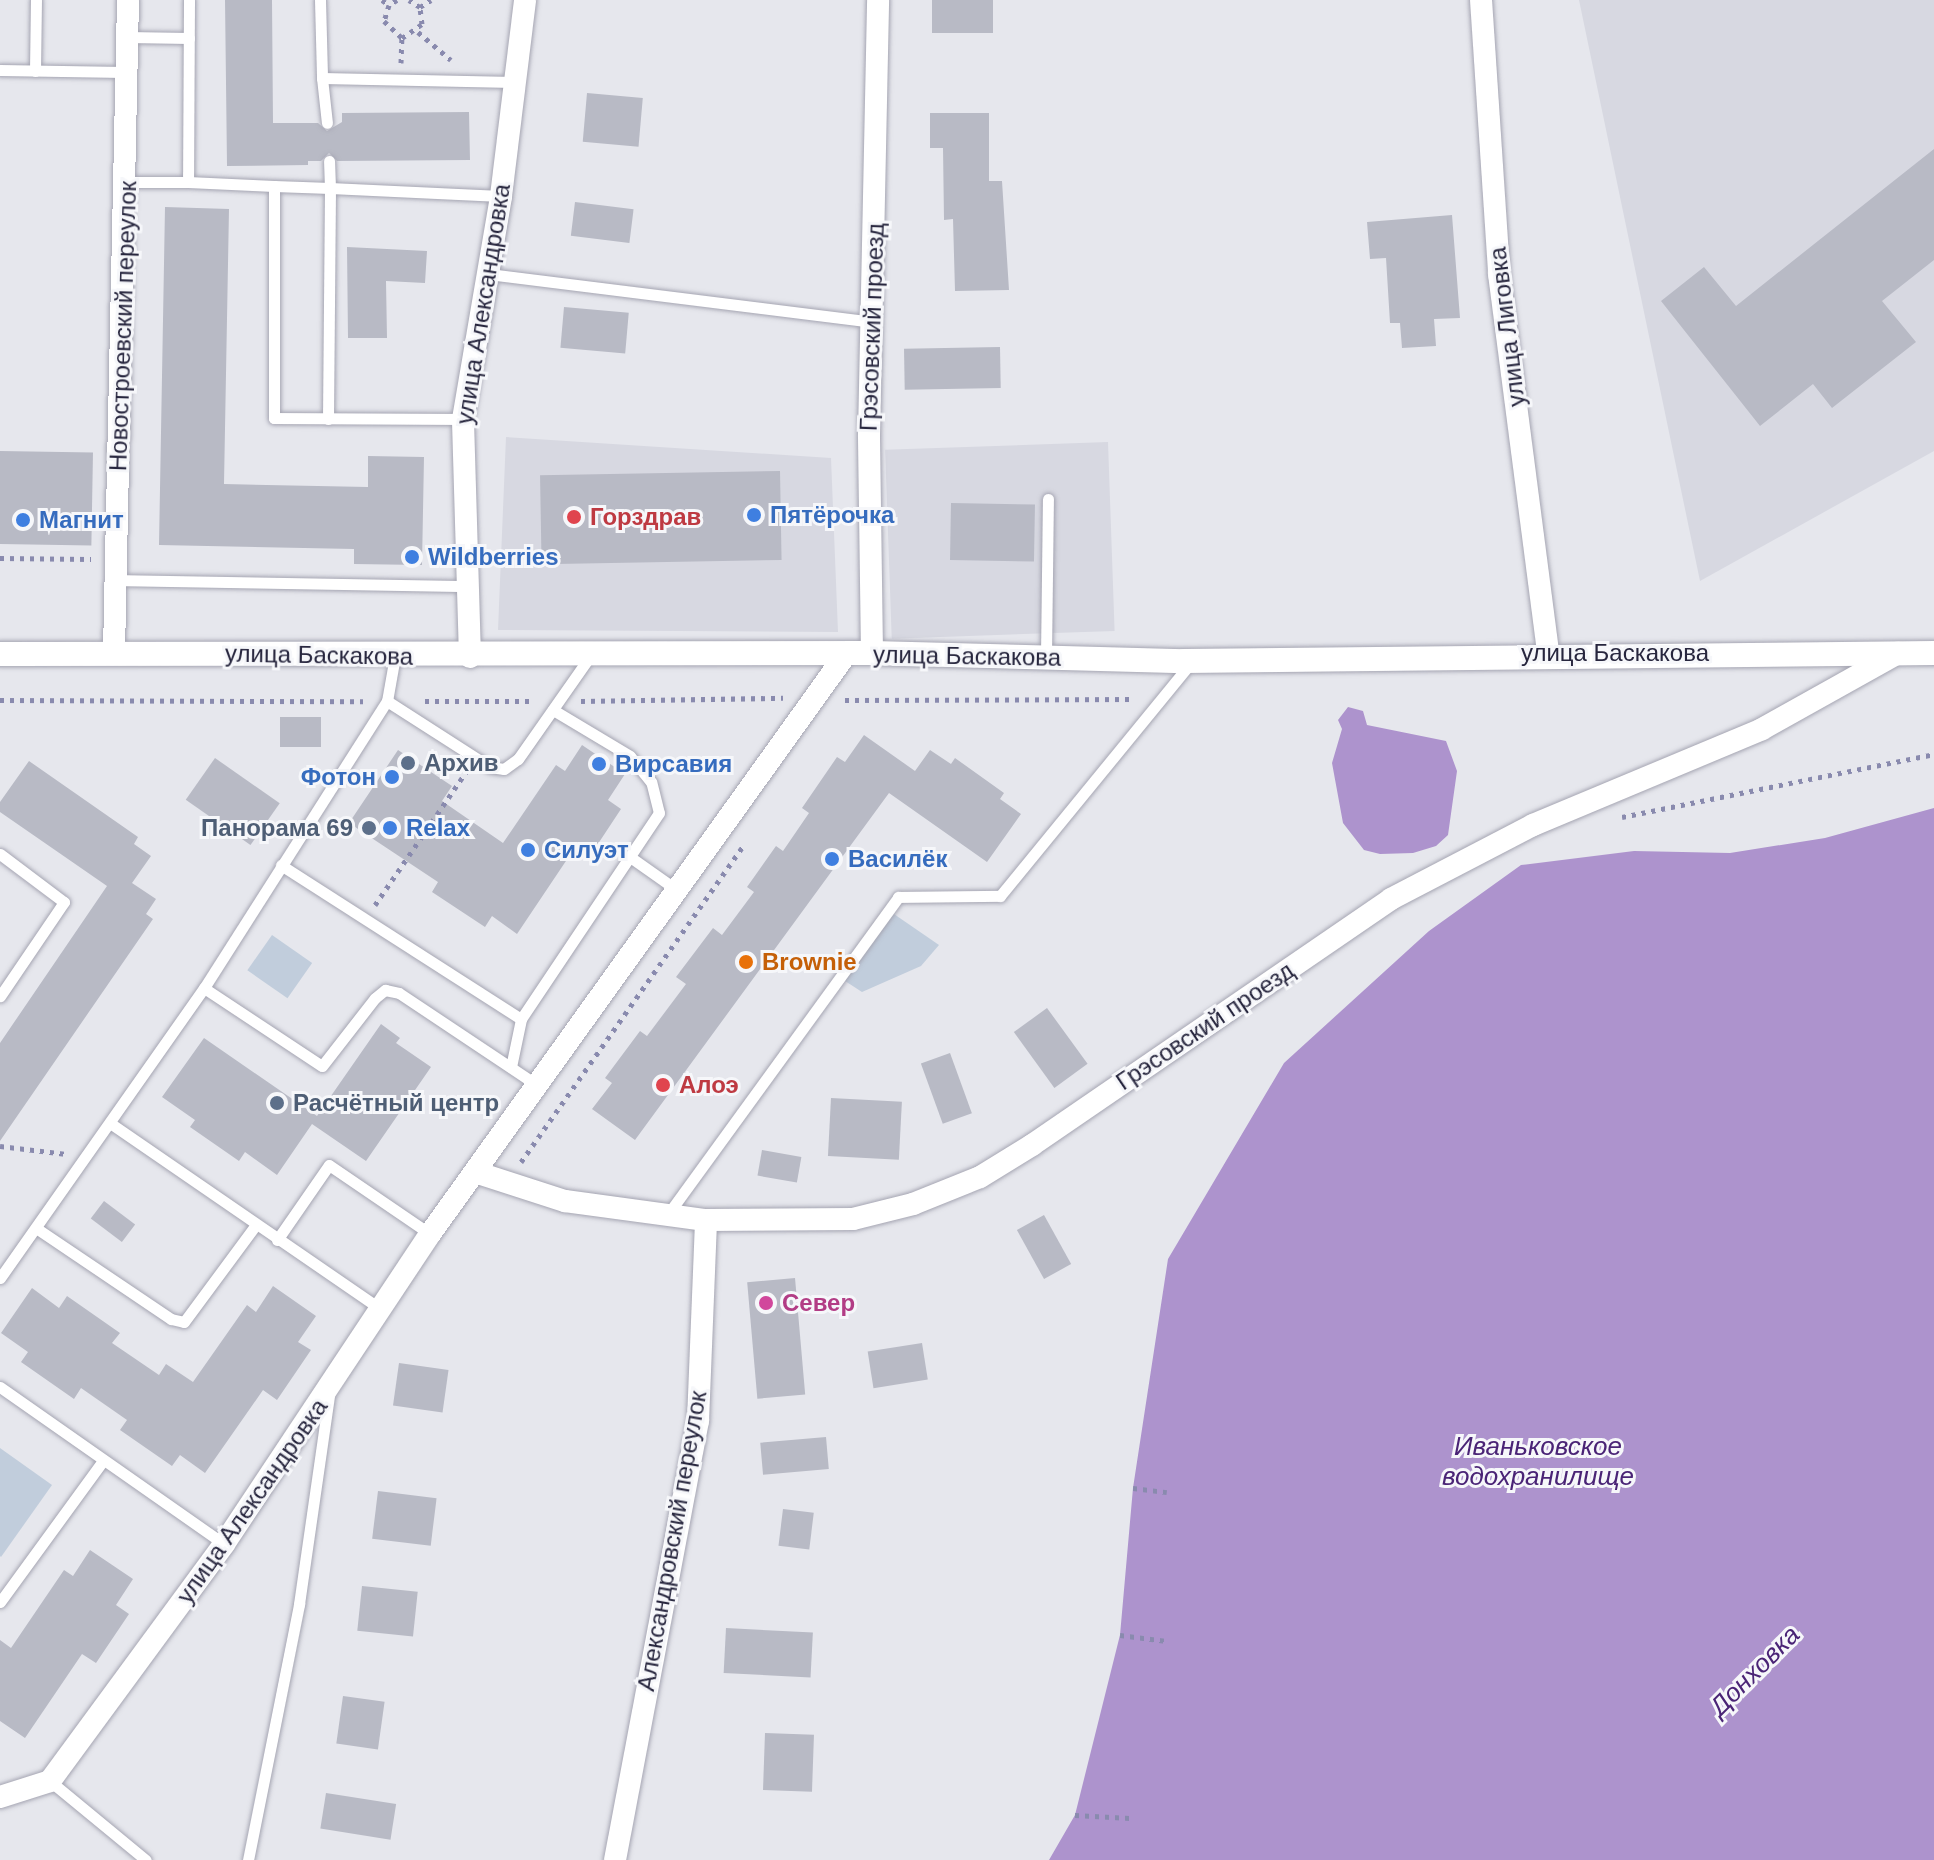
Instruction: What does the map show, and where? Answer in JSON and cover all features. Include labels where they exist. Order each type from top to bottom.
[{"type":"street","name":"Новостроевский переулок","points":[[114,652],[127,182],[124,72],[128,0]]},
{"type":"street","name":"улица Александровка","points":[[470,657],[463,419],[501,196],[525,0]]},
{"type":"street","name":"Грэсовский проезд","points":[[872,653],[869,435],[874,322],[878,0]]},
{"type":"street","name":"улица Лиговка","points":[[1481,0],[1499,274],[1548,653]]},
{"type":"street","name":"улица Баскакова","points":[[0,654],[114,652],[470,657],[872,653],[1193,660],[1548,653],[1934,653]]},
{"type":"street","name":"Грэсовский проезд","points":[[475,1172],[601,1209],[706,1220],[853,1219],[913,1204],[980,1177],[1391,899],[1533,825],[1762,729],[1898,653]]},
{"type":"street","name":"улица Александровка","points":[[50,1781],[224,1544],[382,1311],[430,1234],[846,654]]},
{"type":"street","name":"Александровский переулок","points":[[615,1860],[698,1421],[706,1220]]},
{"type":"street","points":[[0,1797],[50,1781]]},
{"type":"lane","points":[[35,71],[36,0]]},
{"type":"lane","points":[[188,182],[189,0]]},
{"type":"lane","points":[[320,0],[322,78],[327,123]]},
{"type":"lane","points":[[127,37],[189,38]]},
{"type":"lane","points":[[0,70],[124,72]]},
{"type":"lane","points":[[322,78],[514,82]]},
{"type":"lane","points":[[328,419],[329,161]]},
{"type":"lane","points":[[127,182],[501,196]]},
{"type":"lane","points":[[274,186],[274,418],[463,419]]},
{"type":"lane","points":[[488,274],[874,322]]},
{"type":"lane","points":[[1046,657],[1048,499]]},
{"type":"lane","points":[[116,570],[468,586]]},
{"type":"lane","points":[[0,1278],[204,988],[387,701],[395,656]]},
{"type":"lane","points":[[387,701],[476,757],[504,769],[553,710],[590,656]]},
{"type":"lane","points":[[667,1216],[898,897],[1000,896],[1193,660]]},
{"type":"lane","points":[[511,1067],[521,1019],[659,813],[651,782],[630,756],[553,710]]},
{"type":"lane","points":[[0,854],[64,902],[0,996]]},
{"type":"lane","points":[[630,857],[677,890]]},
{"type":"lane","points":[[281,865],[521,1019]]},
{"type":"lane","points":[[204,988],[322,1066],[385,990],[399,993],[537,1085]]},
{"type":"lane","points":[[110,1123],[382,1311]]},
{"type":"lane","points":[[277,1240],[329,1165],[430,1234]]},
{"type":"lane","points":[[36,1228],[171,1319],[184,1322],[255,1226]]},
{"type":"lane","points":[[0,1387],[224,1544]]},
{"type":"lane","points":[[248,1860],[299,1604],[330,1388]]},
{"type":"lane","points":[[0,1602],[103,1461]]},
{"type":"lane","points":[[50,1781],[146,1860]]},
{"type":"path","points":[[382,0],[389,5]]},
{"type":"path","points":[[389,5],[397,0]]},
{"type":"path","points":[[409,0],[420,7]]},
{"type":"path","points":[[420,7],[431,0]]},
{"type":"path","points":[[389,5],[387,29],[402,38],[418,32]]},
{"type":"path","points":[[418,32],[420,7]]},
{"type":"path","points":[[418,32],[477,82]]},
{"type":"path","points":[[0,558],[116,570]]},
{"type":"path","points":[[836,713],[846,700]]},
{"type":"path","points":[[1612,818],[1934,754]]},
{"type":"path","points":[[365,919],[476,757]]},
{"type":"path","points":[[507,1183],[745,843]]},
{"type":"path","points":[[0,1146],[87,1156]]},
{"type":"path","points":[[1133,1488],[1167,1492]]},
{"type":"path","points":[[1120,1635],[1167,1641]]},
{"type":"path","points":[[1075,1815],[1130,1818]]},
{"type":"shaded area","points":[[1579,0],[1934,0],[1934,451],[1700,581]]},
{"type":"shaded area","points":[[506,437],[831,458],[838,632],[498,630]]},
{"type":"shaded area","points":[[1108,442],[1115,631],[892,639],[885,450]]},
{"type":"shaded area","points":[[891,912],[939,945],[921,966],[862,992],[842,979]]},
{"type":"shaded area","points":[[272,935],[312,963],[287,998],[247,970]]},
{"type":"shaded area","points":[[0,1448],[52,1485],[1,1557],[0,1556]]},
{"type":"water","points":[[1348,707],[1363,711],[1367,725],[1446,741],[1457,771],[1448,835],[1436,846],[1413,853],[1380,854],[1364,850],[1343,823],[1332,763],[1342,729],[1338,720]]},
{"type":"water","name":"Иваньковское водохранилище","points":[[1934,808],[1934,1860],[1049,1860],[1075,1815],[1120,1635],[1133,1488],[1168,1259],[1284,1063],[1429,931],[1521,865],[1634,851],[1730,853],[1825,838]]},
{"type":"building","points":[[225,0],[272,0],[273,123],[318,123],[327,131],[342,122],[342,113],[469,112],[470,160],[337,161],[329,153],[321,161],[308,161],[308,165],[227,166]]},
{"type":"building","points":[[932,0],[993,0],[993,33],[932,33]]},
{"type":"building","points":[[587,93],[643,98],[639,147],[583,142]]},
{"type":"building","points":[[930,113],[989,113],[989,181],[1002,181],[1009,290],[955,291],[953,219],[944,220],[943,148],[930,148]]},
{"type":"building","points":[[1934,149],[1934,260],[1882,301],[1916,342],[1832,408],[1813,384],[1760,426],[1661,301],[1704,267],[1736,306]]},
{"type":"building","points":[[575,202],[634,209],[629,243],[571,236]]},
{"type":"building","points":[[165,207],[229,209],[224,484],[368,487],[368,456],[424,457],[422,565],[354,564],[354,549],[159,545]]},
{"type":"building","points":[[1452,215],[1460,318],[1434,319],[1436,346],[1402,348],[1400,323],[1390,323],[1386,258],[1370,259],[1367,222]]},
{"type":"building","points":[[347,247],[427,251],[425,283],[386,281],[387,338],[348,338]]},
{"type":"building","points":[[564,307],[629,313],[625,354],[560,348]]},
{"type":"building","points":[[1000,347],[1001,388],[905,390],[904,349]]},
{"type":"building","points":[[0,451],[93,453],[91,546],[0,544]]},
{"type":"building","points":[[780,471],[782,560],[542,564],[540,475]]},
{"type":"building","points":[[951,503],[1035,504],[1034,561],[950,560]]},
{"type":"building","points":[[280,717],[321,717],[321,747],[280,747]]},
{"type":"building","points":[[864,735],[915,771],[930,750],[951,764],[955,758],[1004,793],[1000,799],[1021,814],[987,862],[889,793],[635,1140],[592,1109],[612,1083],[605,1078],[640,1031],[647,1036],[686,984],[676,977],[713,928],[722,935],[754,892],[747,887],[776,846],[783,851],[809,813],[802,808],[837,757],[845,762]]},
{"type":"building","points":[[582,745],[625,774],[608,800],[621,809],[588,859],[574,849],[517,934],[492,916],[485,927],[432,892],[438,882],[349,823],[398,750],[452,786],[442,801],[503,843],[556,765],[565,771]]},
{"type":"building","points":[[215,758],[280,803],[250,845],[186,800]]},
{"type":"building","points":[[29,761],[138,837],[134,844],[151,856],[132,883],[156,899],[146,914],[153,919],[0,1141],[0,1043],[107,886],[0,812],[0,802]]},
{"type":"building","points":[[1047,1008],[1088,1064],[1054,1088],[1014,1032]]},
{"type":"building","points":[[381,1024],[400,1038],[396,1043],[431,1067],[366,1161],[312,1124],[277,1175],[245,1152],[239,1161],[190,1127],[195,1120],[162,1097],[204,1038],[317,1116]]},
{"type":"building","points":[[950,1053],[972,1113],[943,1124],[921,1064]]},
{"type":"building","points":[[831,1098],[902,1102],[899,1160],[828,1156]]},
{"type":"building","points":[[762,1150],[801,1157],[797,1183],[757,1176]]},
{"type":"building","points":[[104,1201],[135,1224],[122,1242],[91,1219]]},
{"type":"building","points":[[1044,1215],[1071,1264],[1044,1279],[1017,1230]]},
{"type":"building","points":[[795,1278],[805,1395],[757,1399],[747,1282]]},
{"type":"building","points":[[273,1286],[316,1316],[298,1342],[311,1350],[277,1400],[263,1390],[205,1473],[180,1455],[172,1466],[120,1430],[127,1420],[81,1388],[74,1399],[21,1362],[28,1352],[1,1333],[32,1288],[59,1308],[67,1296],[120,1333],[112,1343],[159,1375],[166,1364],[193,1382],[247,1305],[256,1312]]},
{"type":"building","points":[[922,1343],[928,1380],[873,1388],[868,1352]]},
{"type":"building","points":[[399,1363],[449,1370],[443,1413],[393,1406]]},
{"type":"building","points":[[826,1437],[829,1469],[763,1475],[760,1443]]},
{"type":"building","points":[[378,1491],[437,1498],[431,1546],[372,1539]]},
{"type":"building","points":[[783,1509],[814,1513],[809,1550],[778,1546]]},
{"type":"building","points":[[90,1550],[133,1579],[116,1605],[129,1614],[96,1663],[82,1654],[25,1738],[0,1721],[0,1640],[11,1648],[64,1570],[73,1576]]},
{"type":"building","points":[[362,1586],[418,1592],[413,1637],[357,1631]]},
{"type":"building","points":[[726,1628],[813,1633],[811,1677],[724,1673]]},
{"type":"building","points":[[343,1696],[385,1702],[378,1749],[336,1744]]},
{"type":"building","points":[[765,1733],[814,1735],[812,1792],[763,1790]]},
{"type":"building","points":[[326,1793],[396,1804],[390,1840],[320,1829]]},
{"type":"place","name":"Пятёрочка","points":[[754,515]]},
{"type":"place","name":"Горздрав","points":[[574,517]]},
{"type":"place","name":"Магнит","points":[[23,520]]},
{"type":"place","name":"Wildberries","points":[[412,557]]},
{"type":"place","name":"Архив","points":[[408,763]]},
{"type":"place","name":"Вирсавия","points":[[599,764]]},
{"type":"place","name":"Фотон","points":[[392,777]]},
{"type":"place","name":"Панорама 69","points":[[369,828]]},
{"type":"place","name":"Relax","points":[[390,828]]},
{"type":"place","name":"Силуэт","points":[[528,850]]},
{"type":"place","name":"Василёк","points":[[832,859]]},
{"type":"place","name":"Brownie","points":[[746,962]]},
{"type":"place","name":"Алоэ","points":[[663,1085]]},
{"type":"place","name":"Расчётный центр","points":[[277,1103]]},
{"type":"place","name":"Север","points":[[766,1303]]},
{"type":"water label","name":"Донховка","points":[[1755,1671]]}]
